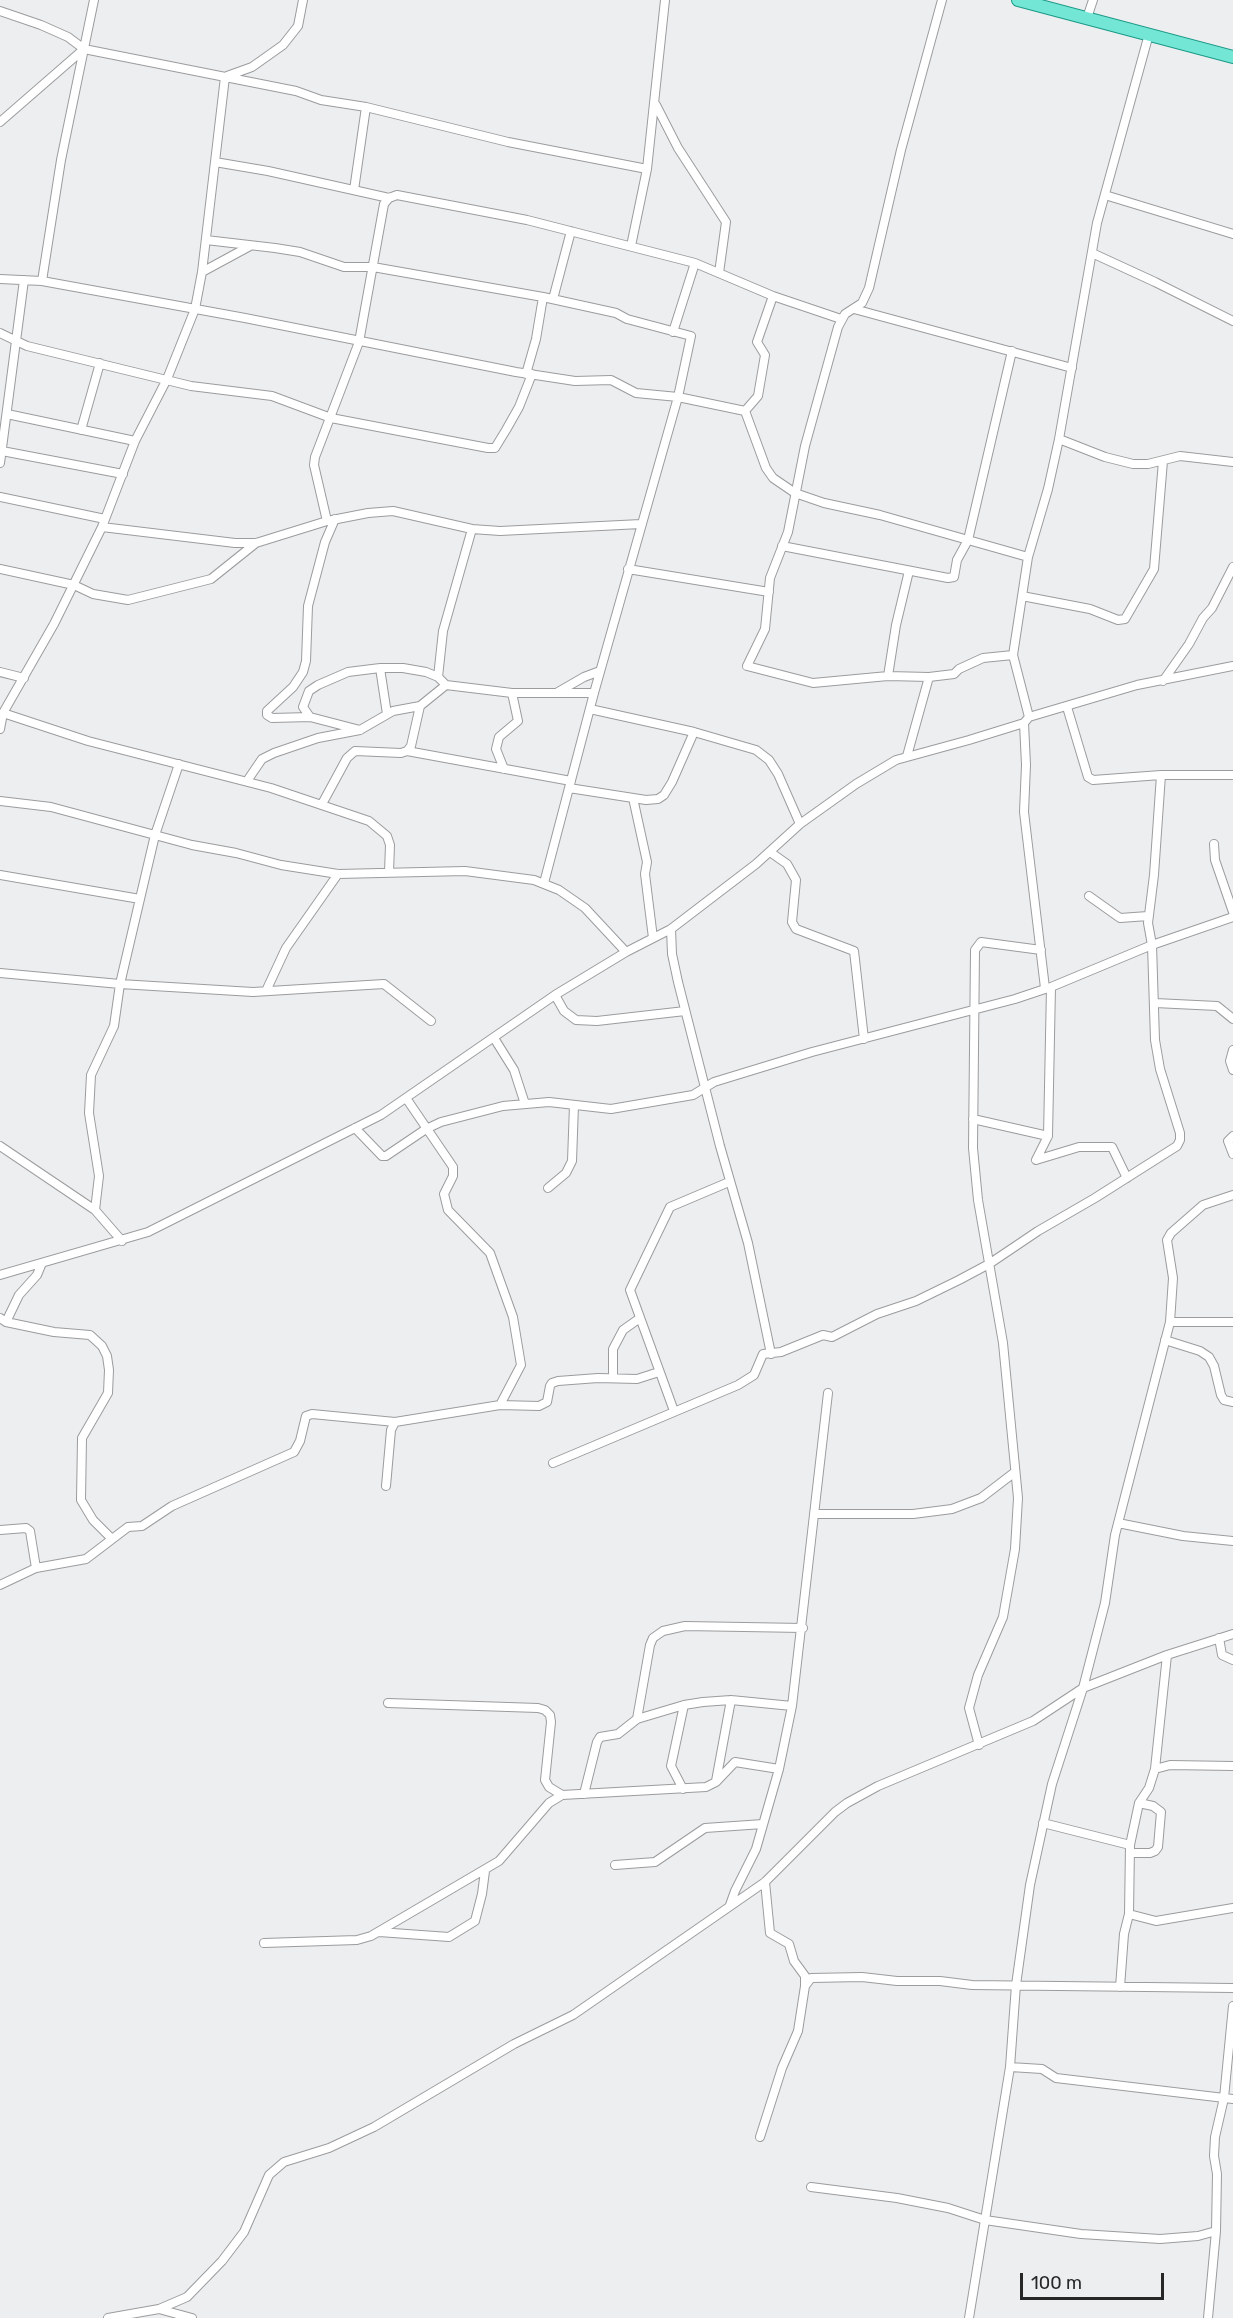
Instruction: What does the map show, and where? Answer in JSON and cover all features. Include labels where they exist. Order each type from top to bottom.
[{"type":"main road","points":[[1018,0],[1233,57]]},
{"type":"street","points":[[42,281],[61,160],[94,0]]},
{"type":"street","points":[[225,76],[252,67],[283,45],[298,26],[303,0]]},
{"type":"street","points":[[631,246],[647,169],[665,0]]},
{"type":"street","points":[[942,0],[901,150],[869,288],[862,303],[841,320],[818,395],[788,532],[774,565],[765,629],[747,666],[813,682],[954,674],[959,669],[983,658],[1013,655]]},
{"type":"street","points":[[1087,18],[1093,0]]},
{"type":"street","points":[[0,11],[68,37],[84,49],[296,91],[321,99],[366,107],[507,142],[647,169]]},
{"type":"street","points":[[1127,1178],[1112,1147],[1079,1147],[1036,1160],[1048,1136],[1048,988],[1041,950],[1024,812],[1026,720],[1013,655],[1028,558],[1048,489],[1059,440],[1092,253],[1105,195],[1149,34]]},
{"type":"street","points":[[0,122],[84,49]]},
{"type":"street","points":[[225,76],[202,272],[195,309],[167,379],[135,441],[104,523],[74,585],[1,721],[248,781],[369,821],[387,836],[390,845],[389,872]]},
{"type":"street","points":[[655,104],[678,148],[726,222],[719,273]]},
{"type":"street","points":[[354,190],[366,107]]},
{"type":"street","points":[[214,162],[268,171],[389,198]]},
{"type":"street","points":[[360,730],[310,717],[272,718],[267,715],[267,711],[292,687],[303,672],[306,661],[308,606],[331,520],[314,465],[316,450],[331,418],[359,342],[384,204],[389,198],[397,195],[527,220],[695,263],[773,296],[841,320]]},
{"type":"street","points":[[1105,195],[1233,234]]},
{"type":"street","points":[[553,299],[571,231]]},
{"type":"street","points":[[206,240],[300,252],[345,267],[373,267],[543,297],[616,313],[627,319],[691,336],[678,397],[628,569],[544,883]]},
{"type":"street","points":[[202,272],[250,246]]},
{"type":"street","points":[[1092,253],[1233,321]]},
{"type":"street","points":[[673,332],[695,263]]},
{"type":"street","points":[[0,279],[42,281],[529,374],[575,381],[611,380],[636,393],[678,397],[745,411]]},
{"type":"street","points":[[24,280],[1,457],[123,474]]},
{"type":"street","points":[[745,411],[758,396],[765,355],[757,342],[773,296]]},
{"type":"street","points":[[0,333],[27,346],[191,386],[272,396],[331,418],[495,448],[519,407],[537,339],[543,297]]},
{"type":"street","points":[[854,309],[1072,368]]},
{"type":"street","points":[[782,546],[909,571],[954,577],[957,560],[968,540],[1012,351]]},
{"type":"street","points":[[81,430],[100,363]]},
{"type":"street","points":[[745,411],[766,468],[773,478],[795,493],[1028,558]]},
{"type":"street","points":[[7,414],[135,441]]},
{"type":"street","points":[[1059,440],[1133,464],[1148,464],[1180,456],[1233,462]]},
{"type":"street","points":[[1022,596],[1090,609],[1118,621],[1125,619],[1154,569],[1163,461]]},
{"type":"street","points":[[0,497],[104,523],[215,541],[256,543],[331,520],[393,511],[472,529],[543,530],[641,524]]},
{"type":"street","points":[[438,677],[443,631],[472,529]]},
{"type":"street","points":[[0,569],[74,585],[93,594],[128,600],[211,579],[256,543]]},
{"type":"street","points":[[1163,681],[1189,644],[1203,618],[1212,608],[1233,567]]},
{"type":"street","points":[[628,569],[769,592]]},
{"type":"street","points":[[888,676],[896,625],[909,571]]},
{"type":"street","points":[[0,1275],[122,1241],[175,1220],[273,1168],[381,1115],[555,995],[671,928],[770,852],[800,824],[856,784],[907,756],[1137,685],[1233,666]]},
{"type":"street","points":[[310,717],[304,711],[305,699],[309,692],[318,685],[348,672],[380,668],[403,668],[426,672],[438,677],[446,685],[512,693],[594,693]]},
{"type":"street","points":[[380,668],[387,714]]},
{"type":"street","points":[[558,692],[600,671]]},
{"type":"street","points":[[0,672],[24,678]]},
{"type":"street","points":[[907,756],[928,677]]},
{"type":"street","points":[[248,781],[262,759],[274,753],[318,738],[360,730],[393,711],[420,706],[446,685]]},
{"type":"street","points":[[504,769],[496,749],[500,737],[518,722],[512,693]]},
{"type":"street","points":[[407,751],[411,746],[420,706]]},
{"type":"street","points":[[1066,707],[1088,777],[1092,780],[1161,775],[1233,776]]},
{"type":"street","points":[[590,709],[694,732],[750,748],[769,760],[786,788],[800,824]]},
{"type":"street","points":[[322,804],[347,759],[355,751],[401,753],[407,751],[504,769],[633,798],[658,799],[664,795],[672,782],[694,732]]},
{"type":"street","points":[[95,1210],[99,1176],[89,1113],[91,1075],[112,1032],[120,984],[154,835],[179,764]]},
{"type":"street","points":[[553,1463],[738,1385],[754,1375],[762,1355],[804,1344],[823,1335],[833,1336],[877,1314],[916,1300],[989,1264],[1038,1231],[1170,1152],[1180,1140],[1180,1133],[1155,1040],[1152,945],[1148,916],[1154,875],[1161,775]]},
{"type":"street","points":[[633,798],[647,862],[645,874],[653,938]]},
{"type":"street","points":[[0,801],[51,807],[154,835],[281,865],[338,874],[465,871],[534,880],[544,883],[585,908],[626,952]]},
{"type":"street","points":[[1214,844],[1215,860],[1233,912]]},
{"type":"street","points":[[770,852],[787,864],[796,880],[792,922],[796,928],[854,951],[864,1039]]},
{"type":"street","points":[[266,991],[286,948],[338,874]]},
{"type":"street","points":[[0,875],[140,900]]},
{"type":"street","points":[[1089,896],[1120,918],[1148,916]]},
{"type":"street","points":[[355,1128],[384,1156],[441,1122],[484,1110],[549,1102],[621,1108],[693,1095],[714,1082],[812,1052],[974,1011],[1048,988],[1152,945],[1233,917]]},
{"type":"street","points":[[671,928],[672,954],[685,1011],[729,1182],[748,1243],[771,1354]]},
{"type":"street","points":[[979,1745],[969,1708],[978,1675],[1003,1617],[1017,1534],[1018,1498],[1003,1343],[978,1200],[973,1148],[975,950],[981,942],[991,942],[1041,950]]},
{"type":"street","points":[[0,973],[231,992],[384,984],[431,1021]]},
{"type":"street","points":[[555,995],[564,1011],[576,1020],[597,1021],[685,1011]]},
{"type":"street","points":[[1155,1003],[1217,1006],[1233,1019]]},
{"type":"street","points":[[494,1038],[514,1070],[525,1104]]},
{"type":"street","points":[[1233,1050],[1230,1061],[1233,1070]]},
{"type":"street","points":[[406,1098],[453,1167],[453,1176],[444,1194],[448,1210],[490,1253],[513,1317],[521,1365],[500,1406]]},
{"type":"street","points":[[548,1188],[566,1173],[572,1161],[574,1105]]},
{"type":"street","points":[[974,1119],[1048,1136]]},
{"type":"street","points":[[1233,1136],[1227,1141],[1233,1154]]},
{"type":"street","points":[[0,1146],[95,1210],[122,1241]]},
{"type":"street","points":[[674,1411],[630,1290],[665,1213],[676,1203],[729,1182]]},
{"type":"street","points":[[969,2318],[1010,2067],[1016,1985],[1030,1884],[1052,1784],[1083,1688],[1105,1604],[1112,1549],[1170,1322],[1173,1278],[1172,1259],[1167,1240],[1171,1233],[1203,1205],[1233,1195]]},
{"type":"street","points":[[42,1263],[34,1279],[19,1295],[3,1320],[54,1332],[90,1335],[102,1346],[107,1356],[110,1370],[108,1393],[82,1438],[81,1500],[93,1520],[112,1539]]},
{"type":"street","points":[[613,1378],[613,1349],[623,1330],[639,1318]]},
{"type":"street","points":[[1170,1322],[1233,1322]]},
{"type":"street","points":[[1165,1340],[1200,1351],[1209,1357],[1214,1366],[1221,1395],[1224,1400],[1233,1402]]},
{"type":"street","points":[[0,1585],[36,1568],[87,1559],[128,1527],[142,1526],[172,1506],[294,1452],[300,1441],[306,1416],[312,1414],[395,1422],[500,1406],[543,1405],[547,1402],[550,1386],[558,1381],[643,1378],[659,1372]]},
{"type":"street","points":[[730,1905],[756,1849],[779,1769],[792,1706],[828,1393]]},
{"type":"street","points":[[386,1486],[391,1430],[395,1422]]},
{"type":"street","points":[[814,1514],[913,1514],[952,1509],[981,1498],[1015,1472]]},
{"type":"street","points":[[1118,1523],[1183,1536],[1233,1541]]},
{"type":"street","points":[[0,1530],[26,1528],[30,1531],[36,1568]]},
{"type":"street","points":[[637,1719],[650,1645],[653,1638],[663,1631],[685,1626],[802,1628]]},
{"type":"street","points":[[108,2318],[159,2309],[188,2297],[222,2261],[243,2232],[268,2175],[284,2162],[329,2148],[374,2127],[514,2044],[573,2014],[765,1882],[835,1812],[847,1803],[878,1786],[1033,1721],[1083,1688],[1167,1655],[1233,1634]]},
{"type":"street","points":[[1219,1638],[1222,1655],[1233,1660]]},
{"type":"street","points":[[1120,1987],[1124,1934],[1129,1914],[1131,1849],[1139,1803],[1149,1788],[1155,1769],[1167,1655]]},
{"type":"street","points":[[584,1794],[600,1737],[618,1734],[637,1719],[684,1705],[731,1700],[792,1706]]},
{"type":"street","points":[[716,1782],[731,1700]]},
{"type":"street","points":[[388,1703],[545,1710],[550,1715],[551,1722],[545,1780],[549,1787],[562,1795]]},
{"type":"street","points":[[683,1789],[671,1766],[684,1705]]},
{"type":"street","points":[[264,1942],[357,1940],[377,1932],[485,1871],[512,1848],[549,1803],[562,1795],[706,1787],[716,1782],[735,1762],[779,1769]]},
{"type":"street","points":[[1155,1769],[1170,1765],[1233,1766]]},
{"type":"street","points":[[1043,1823],[1150,1853],[1158,1847],[1161,1812],[1154,1806],[1139,1803]]},
{"type":"street","points":[[615,1864],[656,1863],[705,1828],[763,1824]]},
{"type":"street","points":[[377,1932],[451,1936],[475,1921],[485,1871]]},
{"type":"street","points":[[760,2137],[782,2068],[798,2031],[805,1986],[805,1976],[794,1961],[789,1944],[770,1932],[765,1882]]},
{"type":"street","points":[[738,1884],[754,1889]]},
{"type":"street","points":[[1129,1914],[1156,1921],[1233,1908]]},
{"type":"street","points":[[805,1986],[811,1978],[862,1977],[897,1981],[940,1981],[972,1986],[1233,1988]]},
{"type":"street","points":[[1208,2318],[1216,2231],[1215,2137],[1224,2098],[1233,2006]]},
{"type":"street","points":[[1010,2067],[1042,2069],[1056,2078],[1233,2099]]},
{"type":"street","points":[[811,2187],[897,2198],[948,2208],[985,2220],[1081,2234],[1160,2240],[1198,2236],[1216,2231]]},
{"type":"street","points":[[159,2309],[192,2318]]}]
